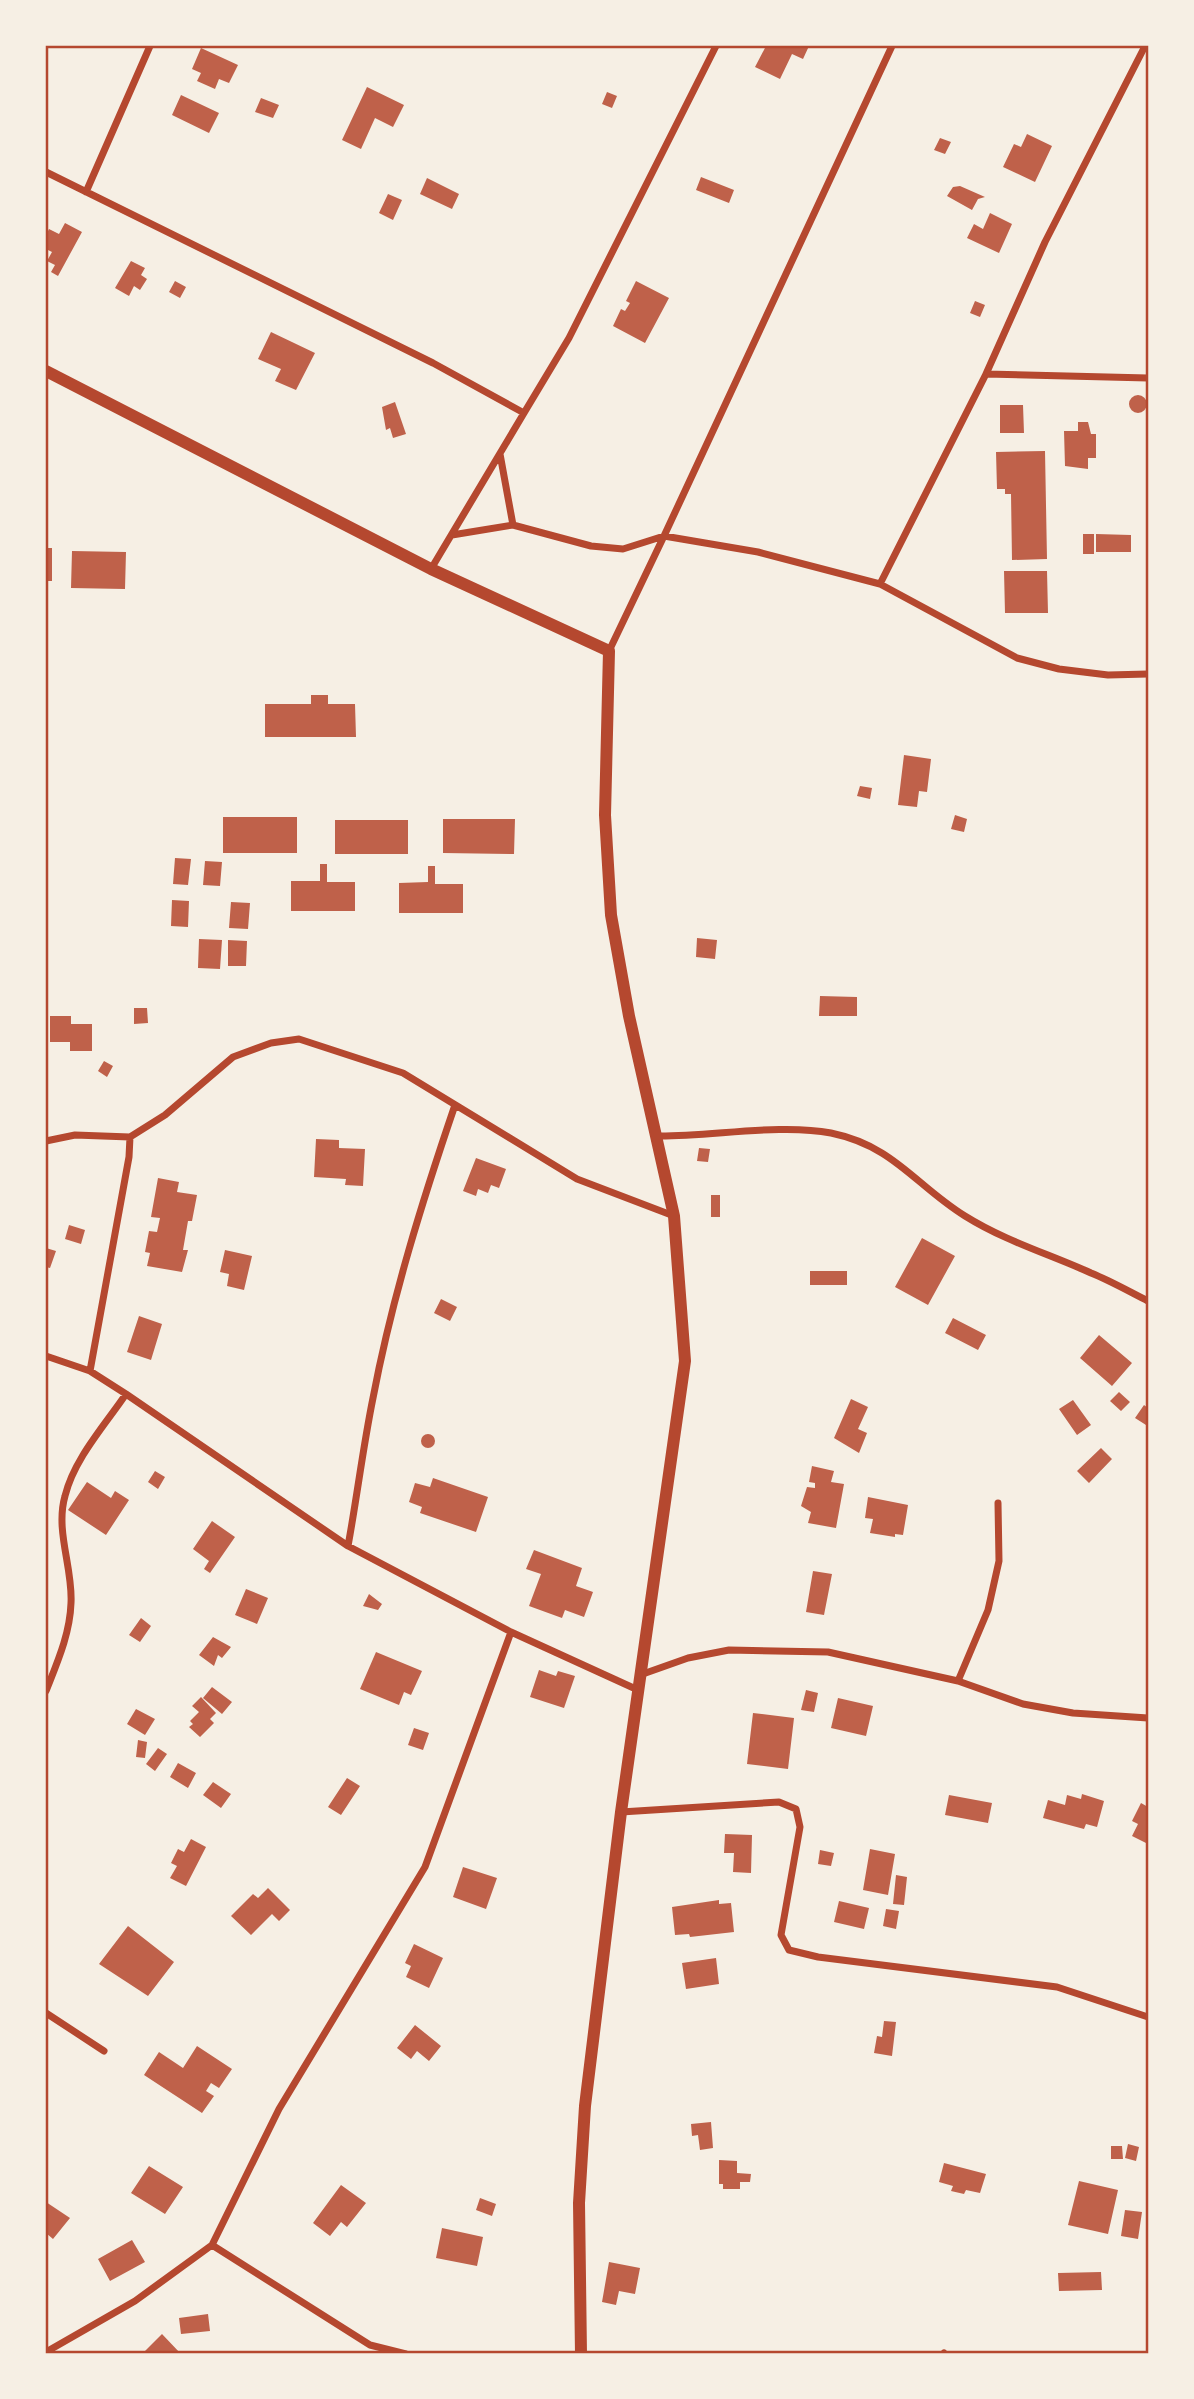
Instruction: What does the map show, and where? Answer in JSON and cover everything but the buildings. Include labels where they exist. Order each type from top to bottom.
[{"type":"street","points":[[86,192],[150,46]]},
{"type":"street","points":[[431,569],[569,338],[716,46]]},
{"type":"street","points":[[581,2354],[579,2203],[584,2106],[621,1812],[685,1361],[674,1216],[655,1136],[611,915],[605,815],[609,651],[892,46]]},
{"type":"street","points":[[880,584],[986,374],[1045,242],[1145,46]]},
{"type":"street","points":[[46,172],[433,363],[524,413]]},
{"type":"street","points":[[46,371],[431,569],[609,651]]},
{"type":"street","points":[[986,374],[1149,379]]},
{"type":"street","points":[[500,453],[513,525]]},
{"type":"street","points":[[452,535],[513,525],[591,545],[623,549],[664,536],[758,552],[880,584],[1017,658],[1071,671],[1108,675],[1149,674]]},
{"type":"street","points":[[46,1140],[75,1135],[130,1137],[165,1115],[233,1058],[271,1043],[299,1039],[403,1073],[429,1086],[455,1105],[577,1179],[674,1216]]},
{"type":"street","points":[[348,1546],[372,1399],[396,1297],[418,1215],[455,1105]]},
{"type":"street","points":[[655,1136],[795,1132],[828,1133],[866,1142],[903,1166],[965,1216],[1003,1237],[1096,1274],[1149,1301]]},
{"type":"street","points":[[90,1371],[130,1157],[130,1137]]},
{"type":"street","points":[[46,1356],[90,1371],[348,1546],[511,1632],[638,1690]]},
{"type":"street","points":[[46,1691],[60,1657],[71,1602],[62,1518],[64,1498],[71,1476],[126,1394]]},
{"type":"street","points":[[958,1681],[988,1610],[999,1562],[998,1503]]},
{"type":"street","points":[[46,2352],[135,2301],[212,2245],[279,2109],[425,1867],[511,1632]]},
{"type":"street","points":[[640,1675],[688,1658],[729,1650],[828,1652],[958,1681],[1023,1704],[1073,1713],[1149,1718]]},
{"type":"street","points":[[621,1812],[779,1802],[796,1809],[800,1827],[781,1935],[789,1950],[818,1957],[1057,1987],[1149,2017]]},
{"type":"street","points":[[46,2013],[104,2051]]},
{"type":"street","points":[[212,2245],[370,2345],[406,2354]]},
{"type":"street","points":[[365,2354],[370,2345]]}]
